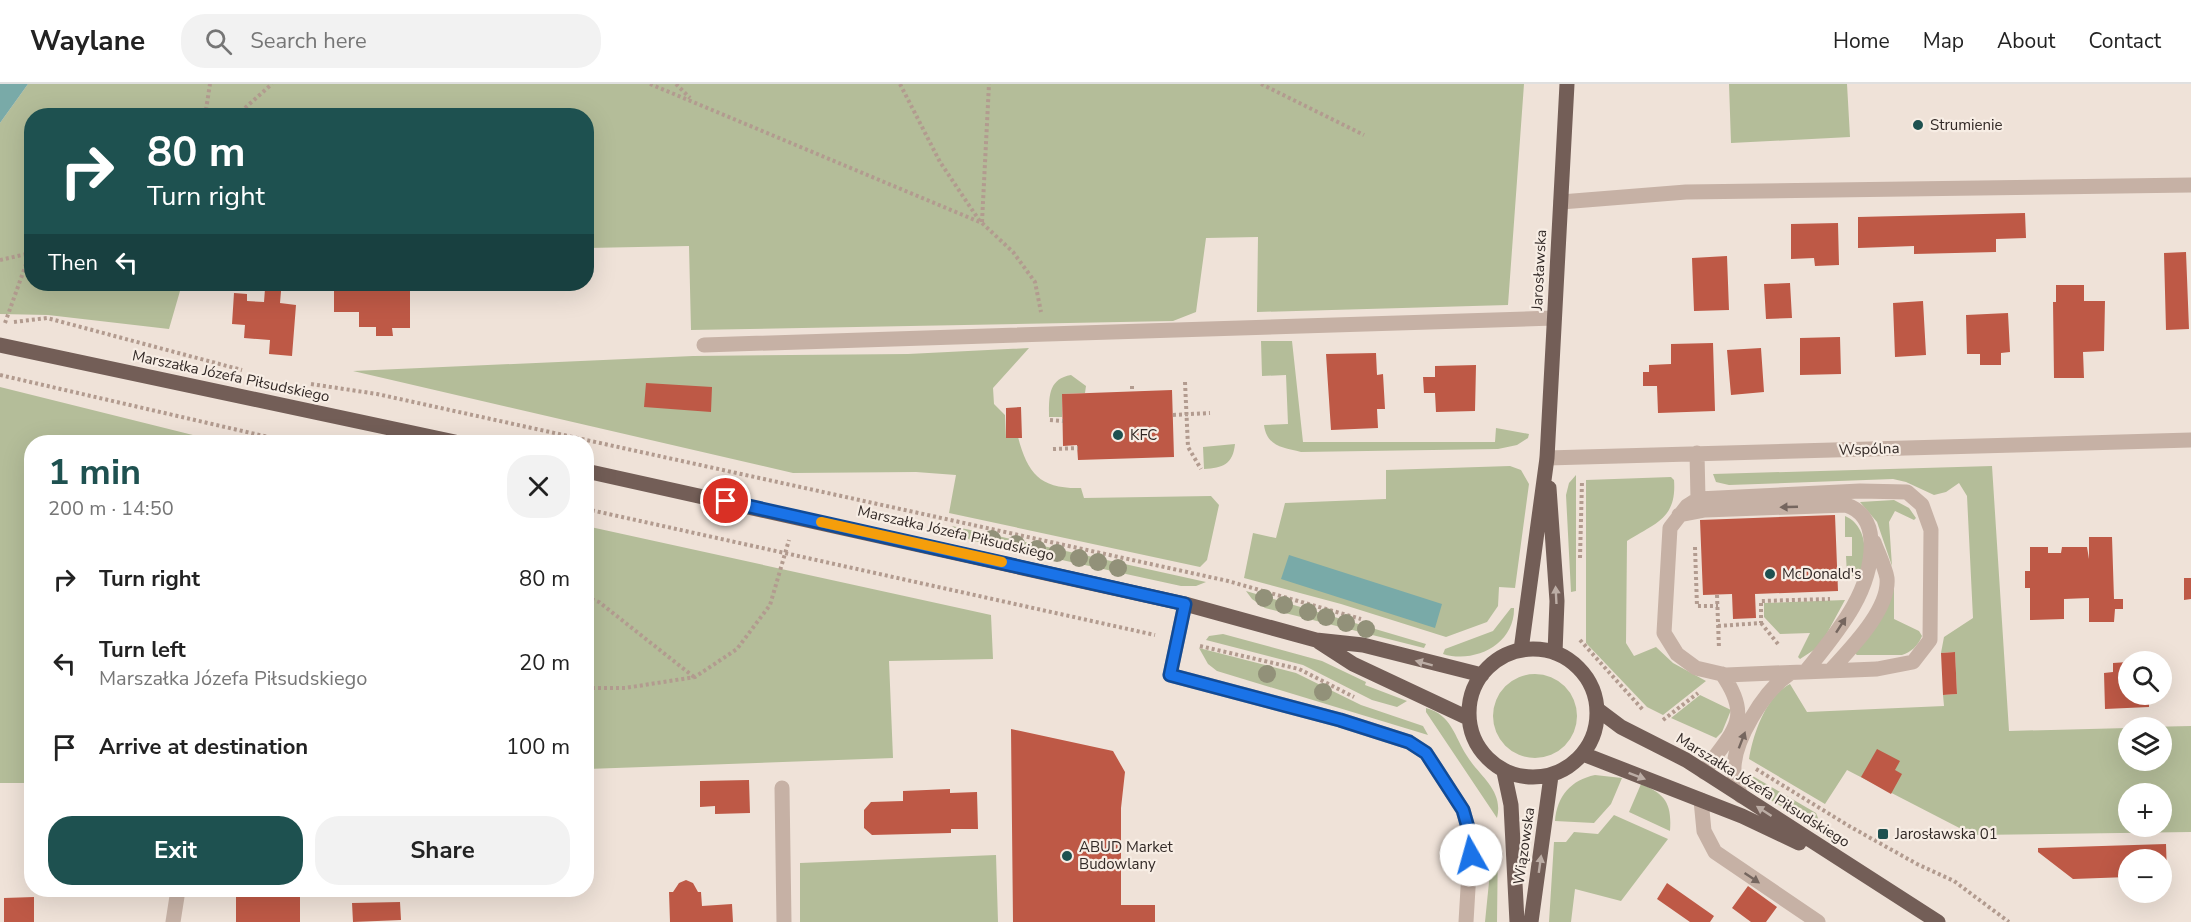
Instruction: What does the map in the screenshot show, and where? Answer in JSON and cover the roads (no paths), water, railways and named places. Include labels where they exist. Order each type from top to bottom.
[{"type":"main road","name":"Jarosławska","points":[[1521,651],[1547,458],[1567,84]]},
{"type":"main road","name":"Marszałka Józefa Piłsudskiego","points":[[0,345],[422,435]]},
{"type":"main road","name":"Jarosławska","points":[[1547,458],[1557,601],[1555,653]]},
{"type":"main road","name":"Marszałka Józefa Piłsudskiego","points":[[594,473],[1185,604],[1316,640],[1363,645],[1482,675]]},
{"type":"main road","name":"Marszałka Józefa Piłsudskiego","points":[[1316,640],[1353,664],[1468,718]]},
{"type":"main road","points":[[1538,648],[1555,653],[1571,662],[1584,675],[1593,691],[1597,709],[1594,733],[1583,754],[1569,767],[1551,776],[1528,778],[1504,772],[1486,759],[1474,740],[1468,718],[1469,696],[1482,675],[1503,656],[1538,648]]},
{"type":"main road","name":"Marszałka Józefa Piłsudskiego","points":[[1597,709],[1621,728],[1686,760],[1938,922]]},
{"type":"main road","name":"Marszałka Józefa Piłsudskiego","points":[[1583,754],[1742,816],[1848,866]]},
{"type":"main road","name":"Wiązowska","points":[[1504,772],[1511,805],[1517,922]]},
{"type":"main road","name":"Wiązowska","points":[[1531,922],[1551,776]]},
{"type":"street","points":[[1561,202],[1686,192],[2191,185]]},
{"type":"street","points":[[704,345],[1554,318]]},
{"type":"street","name":"Wspólna","points":[[1547,458],[2191,440]]},
{"type":"street","points":[[1697,453],[1698,505]]},
{"type":"street","points":[[1871,491],[1907,492],[1922,505],[1931,530],[1930,640],[1913,662],[1877,669],[1722,674],[1696,668],[1677,654],[1664,633],[1670,528],[1679,514],[1698,505],[1871,491]]},
{"type":"street","points":[[1698,505],[1846,505],[1855,508],[1862,515],[1870,530],[1887,578],[1884,595],[1864,632],[1832,670]]},
{"type":"street","points":[[1741,796],[1734,775],[1735,758],[1745,732],[1774,684],[1798,672],[1842,624],[1857,598],[1868,568],[1870,530]]},
{"type":"street","points":[[1185,604],[1170,675],[1340,720],[1409,742],[1426,753],[1463,810],[1471,838],[1466,922]]},
{"type":"street","points":[[1704,772],[1731,734],[1739,716],[1738,699],[1722,674]]},
{"type":"street","points":[[782,788],[784,922]]},
{"type":"street","points":[[1701,800],[1704,831],[1715,852],[1818,922]]},
{"type":"street","points":[[173,922],[177,897]]},
{"type":"water","points":[[0,84],[28,84],[0,123]]},
{"type":"water","points":[[1289,555],[1442,604],[1435,628],[1281,579]]},
{"type":"place","name":"Strumienie","points":[[1918,125]]},
{"type":"place","name":"KFC","points":[[1118,435]]},
{"type":"place","name":"McDonald's","points":[[1770,574]]},
{"type":"place","name":"Jarosławska 01","points":[[1883,834]]},
{"type":"place","name":"ABUD Market Budowlany","points":[[1067,856]]}]
